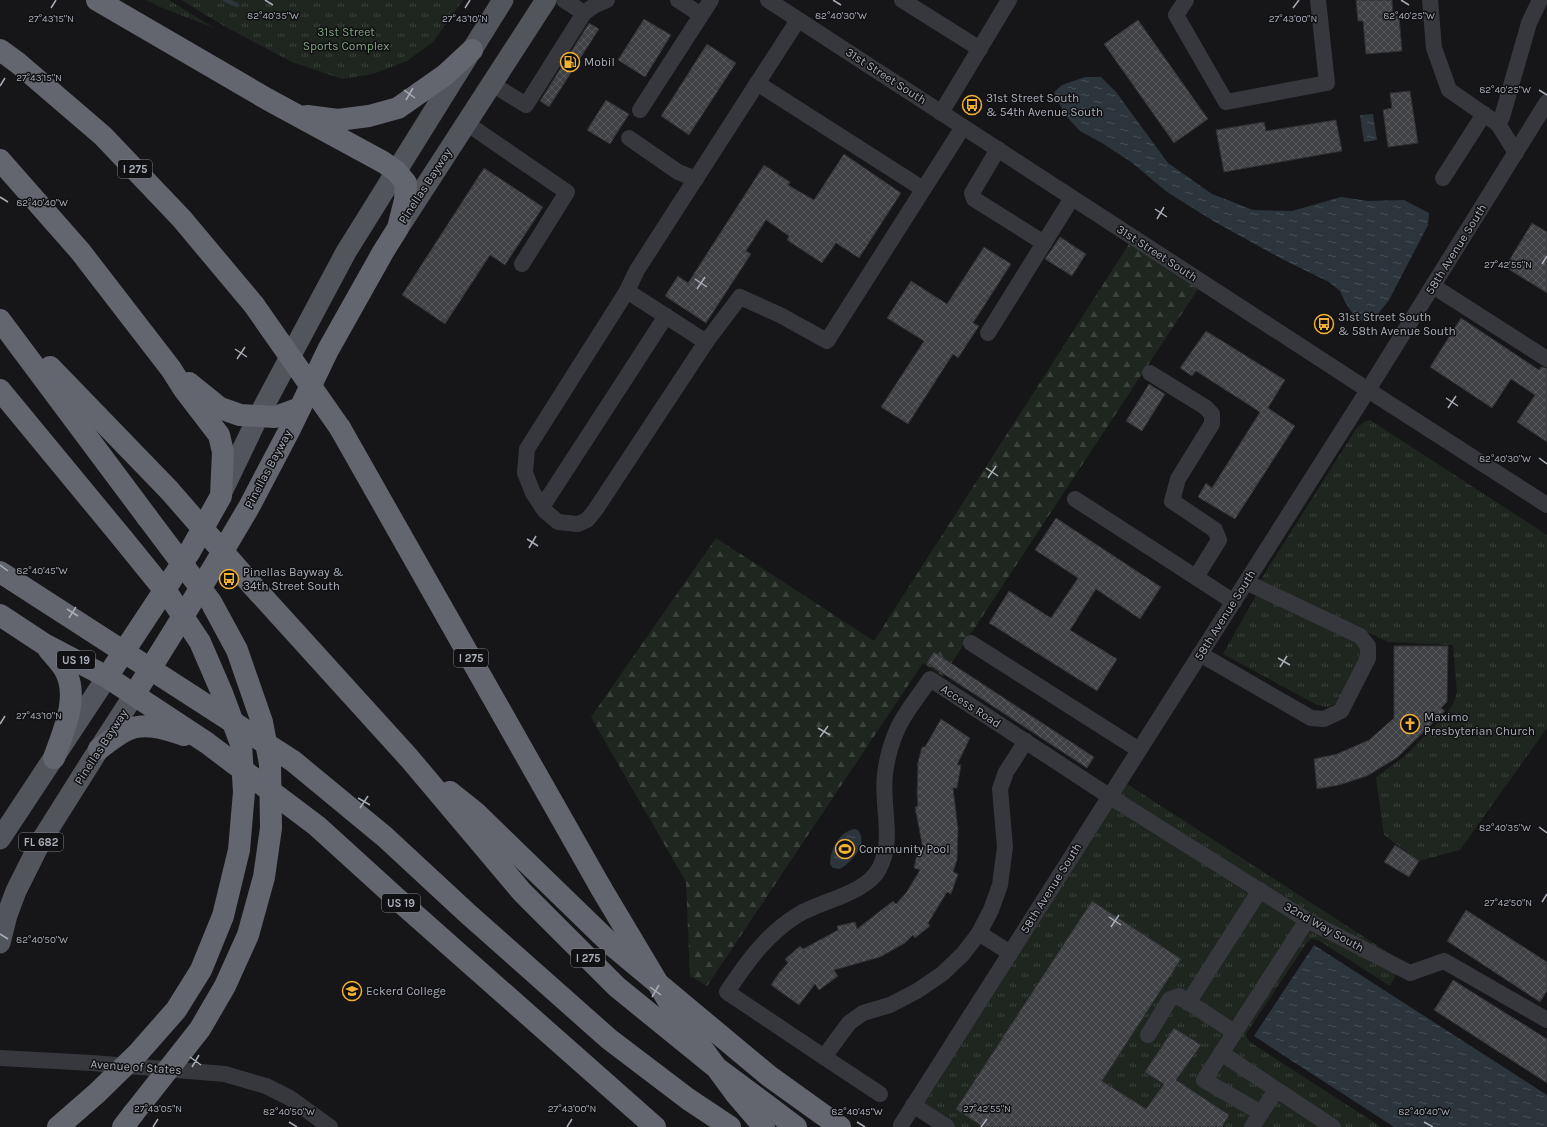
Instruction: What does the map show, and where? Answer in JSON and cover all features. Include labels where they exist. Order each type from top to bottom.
[{"type":"highway","points":[[97,0],[296,115],[383,162],[396,171],[406,182],[405,200],[398,228]]},
{"type":"highway","name":"I 275","points":[[0,50],[18,63],[103,136],[182,219],[254,304],[340,428],[672,1008],[734,1093],[764,1127]]},
{"type":"highway","points":[[296,115],[338,120],[370,116],[398,108],[445,75],[472,50]]},
{"type":"highway","points":[[0,160],[80,251],[171,369],[183,388],[219,435],[223,452],[220,496],[189,553],[124,651]]},
{"type":"highway","name":"Pinellas Bayway","points":[[134,695],[152,669],[249,507],[328,350],[382,252],[398,228]]},
{"type":"highway","name":"I 275","points":[[0,316],[169,490],[252,585],[409,758],[522,892],[617,986],[713,1065],[796,1127]]},
{"type":"highway","points":[[0,320],[211,602],[237,650],[262,722],[270,764],[271,828],[264,877],[248,935],[225,986],[200,1029],[128,1121]]},
{"type":"highway","points":[[171,369],[220,408],[240,415],[275,417],[300,408]]},
{"type":"highway","points":[[0,390],[170,597],[200,642],[222,693],[240,744],[244,792],[239,850],[223,916],[201,970],[176,1010],[139,1052],[97,1093],[58,1127]]},
{"type":"highway","name":"US 19","points":[[0,572],[293,760],[385,837],[467,913],[609,1039],[688,1099],[730,1127]]},
{"type":"highway","name":"US 19","points":[[0,615],[44,644],[107,677],[207,742],[317,826],[405,906],[655,1127]]},
{"type":"highway","points":[[44,644],[66,672],[70,688],[69,714],[54,758]]},
{"type":"highway","name":"FL 682","points":[[107,677],[124,651]]},
{"type":"highway","points":[[99,749],[126,731],[135,728],[147,727],[169,730],[207,742]]},
{"type":"highway","points":[[409,758],[475,812],[613,946],[769,1076],[840,1127]]},
{"type":"main road","points":[[220,496],[258,417],[346,252],[503,0]]},
{"type":"main road","name":"Pinellas Bayway","points":[[398,228],[546,0]]},
{"type":"main road","name":"FL 682","points":[[0,839],[107,677]]},
{"type":"main road","name":"Pinellas Bayway","points":[[0,943],[12,903],[41,841],[134,695]]},
{"type":"street","points":[[564,0],[584,13]]},
{"type":"street","points":[[492,84],[526,105],[584,13],[595,5],[607,0]]},
{"type":"street","points":[[678,0],[701,15]]},
{"type":"street","points":[[640,110],[711,0]]},
{"type":"street","name":"31st Street South","points":[[768,0],[792,10],[941,113],[1547,505]]},
{"type":"street","points":[[903,0],[980,49]]},
{"type":"street","points":[[941,113],[1009,0]]},
{"type":"street","points":[[1186,0],[1176,15],[1226,102],[1327,83],[1318,0]]},
{"type":"street","points":[[1430,0],[1434,48],[1449,90],[1498,124],[1516,152]]},
{"type":"street","points":[[1498,124],[1502,117],[1529,23],[1540,0]]},
{"type":"street","points":[[792,10],[757,83],[637,270],[627,291],[527,449],[525,473],[533,493],[545,511],[558,522],[578,524],[587,520],[596,509],[706,342],[740,297],[780,315],[827,341],[963,127]]},
{"type":"street","points":[[757,83],[923,189]]},
{"type":"street","name":"58th Avenue South","points":[[901,1125],[1368,390],[1547,102]]},
{"type":"street","points":[[1443,178],[1484,114]]},
{"type":"street","points":[[466,123],[567,192],[522,264]]},
{"type":"street","points":[[629,138],[678,172],[696,179]]},
{"type":"street","points":[[998,149],[972,193],[974,199],[1044,243]]},
{"type":"street","points":[[988,333],[1072,198]]},
{"type":"street","points":[[1433,286],[1547,359]]},
{"type":"street","points":[[627,291],[706,342]]},
{"type":"street","points":[[542,507],[666,316]]},
{"type":"street","points":[[1150,372],[1205,407],[1212,414],[1212,424],[1178,478],[1172,502],[1215,530],[1219,540],[1196,577]]},
{"type":"street","points":[[1076,499],[1234,602]]},
{"type":"street","points":[[1200,654],[1311,718],[1324,719],[1341,711],[1368,658],[1368,646],[1360,636],[1246,582]]},
{"type":"street","points":[[971,643],[1139,750]]},
{"type":"street","name":"Access Road","points":[[824,1057],[728,992],[743,968],[778,929],[797,915],[836,897],[857,890],[869,882],[879,870],[887,848],[885,774],[891,749],[901,723],[930,679],[1109,796]]},
{"type":"street","points":[[880,1094],[824,1057],[849,1023],[863,1013],[890,1005],[917,992],[936,978],[963,954],[979,933],[991,910],[1000,885],[1005,847],[1000,789],[1006,772],[1026,741]]},
{"type":"street","name":"32nd Way South","points":[[1109,796],[1307,920],[1410,973],[1444,961],[1547,1020]]},
{"type":"street","points":[[1188,1003],[1260,890]]},
{"type":"street","points":[[1261,1113],[1204,1080],[1307,920]]},
{"type":"street","points":[[979,933],[1010,953]]},
{"type":"street","points":[[1148,1036],[1170,1000],[1179,996],[1234,1032]]},
{"type":"street","points":[[1221,1053],[1333,1127]]},
{"type":"street","name":"Avenue of States","points":[[0,1058],[92,1063],[225,1074],[266,1086],[290,1098],[330,1127]]},
{"type":"street","points":[[1252,1127],[1276,1090]]},
{"type":"street","points":[[913,1105],[947,1127]]},
{"type":"green space","points":[[146,0],[169,0],[214,28],[160,7]]},
{"type":"green space","name":"31st Street Sports Complex","points":[[181,0],[463,0],[433,42],[407,61],[373,74],[342,79],[292,62],[224,26]]},
{"type":"green space","points":[[1129,244],[1198,289],[943,676],[923,663],[707,986],[690,976],[686,882],[591,717],[716,538],[874,641]]},
{"type":"green space","points":[[1370,420],[1547,535],[1547,728],[1460,850],[1419,861],[1384,835],[1376,777],[1405,756],[1446,714],[1453,704],[1457,693],[1453,645],[1388,642],[1260,581],[1356,429],[1364,422]]},
{"type":"green space","points":[[1258,592],[1347,633],[1361,648],[1361,660],[1339,702],[1329,707],[1317,705],[1223,654]]},
{"type":"green space","points":[[1127,784],[1403,962],[1390,986],[1318,940],[1311,939],[1308,941],[1246,1034],[1250,1042],[1381,1127],[936,1127],[917,1115],[1112,807],[1311,931],[1319,918],[1120,794]]},
{"type":"water","points":[[1085,77],[1101,77],[1116,92],[1168,163],[1212,194],[1253,210],[1292,211],[1341,197],[1368,201],[1404,200],[1429,213],[1428,225],[1389,300],[1375,318],[1361,321],[1353,314],[1346,304],[1340,291],[1329,282],[1282,259],[1215,222],[1167,192],[1131,162],[1080,131],[1065,115],[1054,92],[1062,85]]},
{"type":"water","points":[[1373,114],[1377,140],[1364,142],[1360,115]]},
{"type":"water","name":"Community Pool","points":[[850,830],[858,830],[861,835],[860,847],[849,862],[840,869],[833,868],[830,864],[830,858],[834,847],[840,837]]},
{"type":"water","points":[[1314,945],[1547,1095],[1547,1127],[1394,1127],[1254,1036]]},
{"type":"building","points":[[1356,0],[1392,0],[1393,16],[1399,16],[1402,51],[1366,54],[1363,21],[1358,21]]},
{"type":"building","points":[[644,19],[671,35],[645,77],[618,60]]},
{"type":"building","points":[[1138,20],[1208,119],[1174,143],[1104,44]]},
{"type":"building","points":[[589,23],[599,29],[549,107],[540,101]]},
{"type":"building","points":[[707,44],[736,63],[689,135],[661,116]]},
{"type":"building","points":[[1410,91],[1418,143],[1388,147],[1383,110],[1392,108],[1390,93]]},
{"type":"building","points":[[606,100],[629,114],[610,144],[587,130]]},
{"type":"building","points":[[1336,120],[1342,151],[1224,172],[1216,130],[1264,122],[1266,131]]},
{"type":"building","points":[[844,154],[901,193],[859,258],[836,243],[822,263],[787,240],[789,236],[766,220],[746,251],[751,254],[706,323],[665,296],[678,276],[688,283],[764,165],[790,182],[788,185],[814,200]]},
{"type":"building","points":[[484,168],[543,207],[505,265],[490,255],[445,324],[402,295]]},
{"type":"building","points":[[1532,223],[1547,232],[1547,293],[1505,267]]},
{"type":"building","points":[[1060,237],[1086,254],[1072,276],[1045,259]]},
{"type":"building","points":[[984,247],[1011,264],[973,323],[979,326],[958,358],[953,354],[908,424],[881,407],[924,341],[887,318],[911,281],[947,304]]},
{"type":"building","points":[[1461,318],[1539,370],[1541,367],[1547,368],[1547,442],[1517,422],[1535,395],[1511,379],[1492,408],[1430,367]]},
{"type":"building","points":[[1206,331],[1285,380],[1268,408],[1295,426],[1235,519],[1198,497],[1206,483],[1212,488],[1260,412],[1196,371],[1192,376],[1180,368]]},
{"type":"building","points":[[1149,384],[1165,394],[1142,431],[1126,421]]},
{"type":"building","points":[[1056,518],[1161,587],[1140,619],[1096,589],[1070,630],[1117,659],[1097,691],[989,623],[1009,591],[1051,618],[1078,578],[1035,550]]},
{"type":"building","name":"Maximo Presbyterian Church","points":[[1394,646],[1448,646],[1447,702],[1441,708],[1445,711],[1398,757],[1367,776],[1339,785],[1317,789],[1314,759],[1337,754],[1369,740],[1394,718]]},
{"type":"building","points":[[934,652],[1094,757],[1087,768],[927,663]]},
{"type":"building","points":[[941,719],[970,738],[957,765],[961,765],[957,788],[953,788],[958,829],[957,860],[953,872],[958,874],[951,894],[947,892],[928,923],[930,926],[915,938],[913,935],[905,943],[880,957],[834,970],[838,976],[819,990],[815,984],[799,1005],[771,985],[788,963],[785,959],[800,946],[803,949],[838,930],[837,926],[855,922],[857,929],[893,901],[896,904],[906,893],[920,870],[914,868],[918,850],[923,849],[915,807],[918,806],[917,766],[922,747],[925,747]]},
{"type":"building","points":[[1395,845],[1419,861],[1409,877],[1384,862]]},
{"type":"building","points":[[1092,901],[1181,959],[1102,1081],[1146,1109],[1164,1084],[1145,1072],[1174,1028],[1201,1045],[1176,1080],[1229,1115],[1222,1127],[983,1127],[956,1109]]},
{"type":"building","points":[[1466,910],[1547,962],[1547,991],[1540,1002],[1447,941]]},
{"type":"building","points":[[1453,980],[1547,1039],[1547,1083],[1434,1010]]},
{"type":"waterway","points":[[225,0],[237,5]]},
{"type":"place","name":"Mobil","points":[[570,62]]},
{"type":"place","name":"31st Street South & 54th Avenue South","points":[[972,105]]},
{"type":"place","name":"31st Street South & 58th Avenue South","points":[[1324,324]]},
{"type":"place","name":"Pinellas Bayway & 34th Street South","points":[[229,579]]},
{"type":"place","name":"Maximo Presbyterian Church","points":[[1410,724]]},
{"type":"place","name":"Community Pool","points":[[845,849]]},
{"type":"place","name":"Eckerd College","points":[[352,991]]}]
